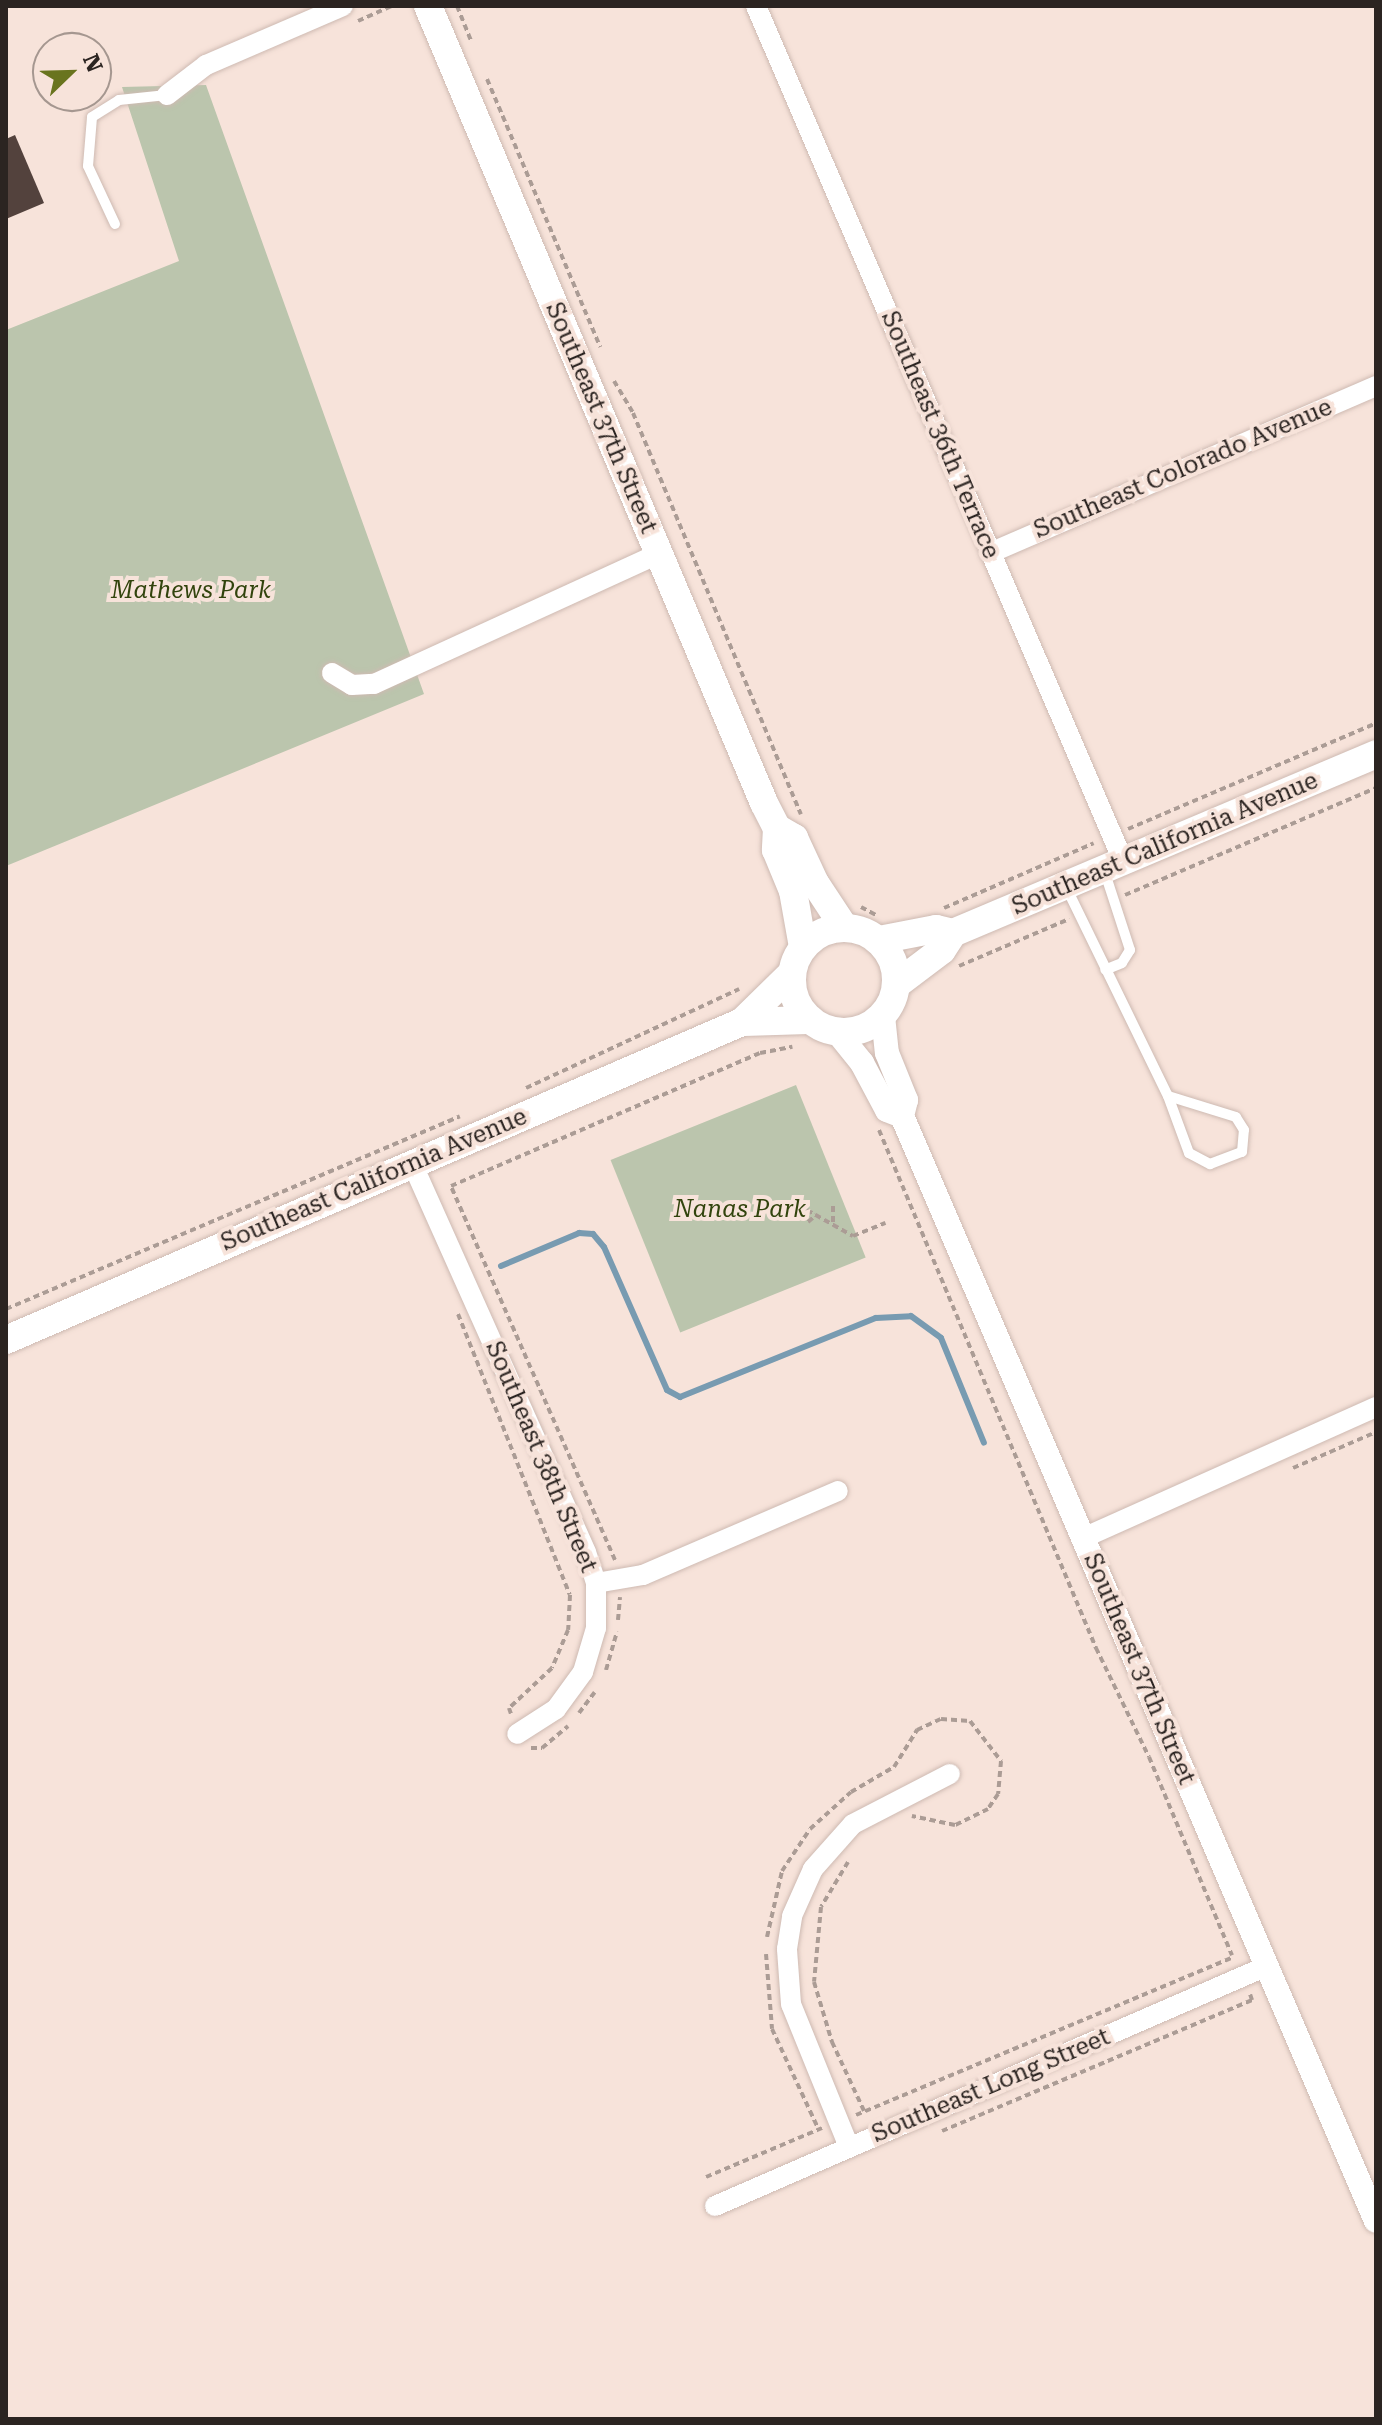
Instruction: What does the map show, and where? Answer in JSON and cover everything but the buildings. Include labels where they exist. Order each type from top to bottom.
[{"type":"main road","name":"Southeast 37th Street","points":[[428,6],[658,554],[777,828],[776,850],[793,891],[803,947]]},
{"type":"main road","name":"Southeast California Avenue","points":[[897,984],[942,950],[953,933],[1376,754]]},
{"type":"main road","name":"Southeast 37th Street","points":[[777,828],[794,838],[815,883],[850,915]]},
{"type":"main road","points":[[850,915],[881,929],[897,984],[883,1016],[869,1027],[806,1033],[793,990],[792,973],[803,947],[814,936],[850,915]]},
{"type":"main road","name":"Southeast California Avenue","points":[[881,929],[936,929],[953,933]]},
{"type":"main road","name":"Southeast California Avenue","points":[[6,1340],[742,1022],[792,973]]},
{"type":"main road","name":"Southeast California Avenue","points":[[742,1022],[806,1033]]},
{"type":"street","points":[[167,95],[206,65],[343,6]]},
{"type":"street","name":"Southeast 36th Terrace","points":[[756,6],[1112,836],[1114,867]]},
{"type":"street","name":"Southeast Colorado Avenue","points":[[990,553],[1376,386]]},
{"type":"street","points":[[332,673],[352,685],[374,684],[658,554]]},
{"type":"street","name":"Southeast 37th Street","points":[[883,1016],[887,1053],[906,1100],[902,1116],[1376,2221]]},
{"type":"street","name":"Southeast 37th Street","points":[[837,1032],[862,1063],[887,1110],[902,1116]]},
{"type":"street","name":"Southeast 38th Street","points":[[412,1163],[596,1583],[596,1628],[583,1672],[556,1709],[517,1734]]},
{"type":"street","points":[[1083,1538],[1376,1407]]},
{"type":"street","points":[[596,1583],[620,1581],[838,1491]]},
{"type":"street","points":[[849,2147],[791,2004],[787,1949],[792,1916],[813,1869],[853,1824],[950,1774]]},
{"type":"street","name":"Southeast Long Street","points":[[715,2206],[1267,1966]]},
{"type":"lane","points":[[115,224],[88,166],[92,117],[119,100],[167,95]]},
{"type":"lane","points":[[1105,970],[1122,963],[1130,950],[1114,867]]},
{"type":"lane","points":[[1066,887],[1168,1096],[1189,1153],[1210,1164],[1242,1152],[1244,1130],[1236,1117],[1168,1096]]},
{"type":"path","points":[[457,6],[475,51]]},
{"type":"path","points":[[481,65],[603,354]]},
{"type":"path","points":[[609,368],[633,413],[807,825]]},
{"type":"path","points":[[932,913],[1376,723]]},
{"type":"path","points":[[850,915],[881,929]]},
{"type":"path","points":[[522,1091],[749,984]]},
{"type":"path","points":[[476,1306],[455,1315],[570,1595],[568,1630],[552,1668],[509,1708],[517,1734],[534,1751],[542,1748],[587,1706],[615,1651],[620,1581],[613,1551],[451,1186],[806,1033]]},
{"type":"path","points":[[6,1309],[452,1117],[475,1115]]},
{"type":"path","points":[[875,1119],[1096,1648],[1155,1770],[1252,2000],[933,2135]]},
{"type":"path","points":[[770,1209],[792,1204],[853,1236],[885,1223]]},
{"type":"path","points":[[833,1206],[833,1224]]},
{"type":"path","points":[[808,1222],[816,1215]]},
{"type":"path","points":[[829,2156],[772,2029],[764,1976],[768,1919],[782,1871],[810,1829],[851,1792],[894,1767],[917,1730],[941,1719],[970,1721],[1001,1761],[1003,1778],[988,1809],[955,1825],[910,1815],[897,1822]]},
{"type":"path","points":[[854,1853],[821,1907],[814,1982],[832,2042],[875,2136]]},
{"type":"path","points":[[706,2177],[1232,1955]]},
{"type":"green space","name":"Mathews Park","points":[[206,85],[424,694],[6,866],[6,330],[179,261],[122,87]]},
{"type":"green space","name":"Nanas Park","points":[[796,1085],[866,1257],[680,1332],[611,1160]]},
{"type":"waterway","points":[[501,1266],[579,1233],[593,1234],[604,1247],[667,1390],[680,1397],[876,1318],[911,1316],[941,1338],[984,1443]]}]
